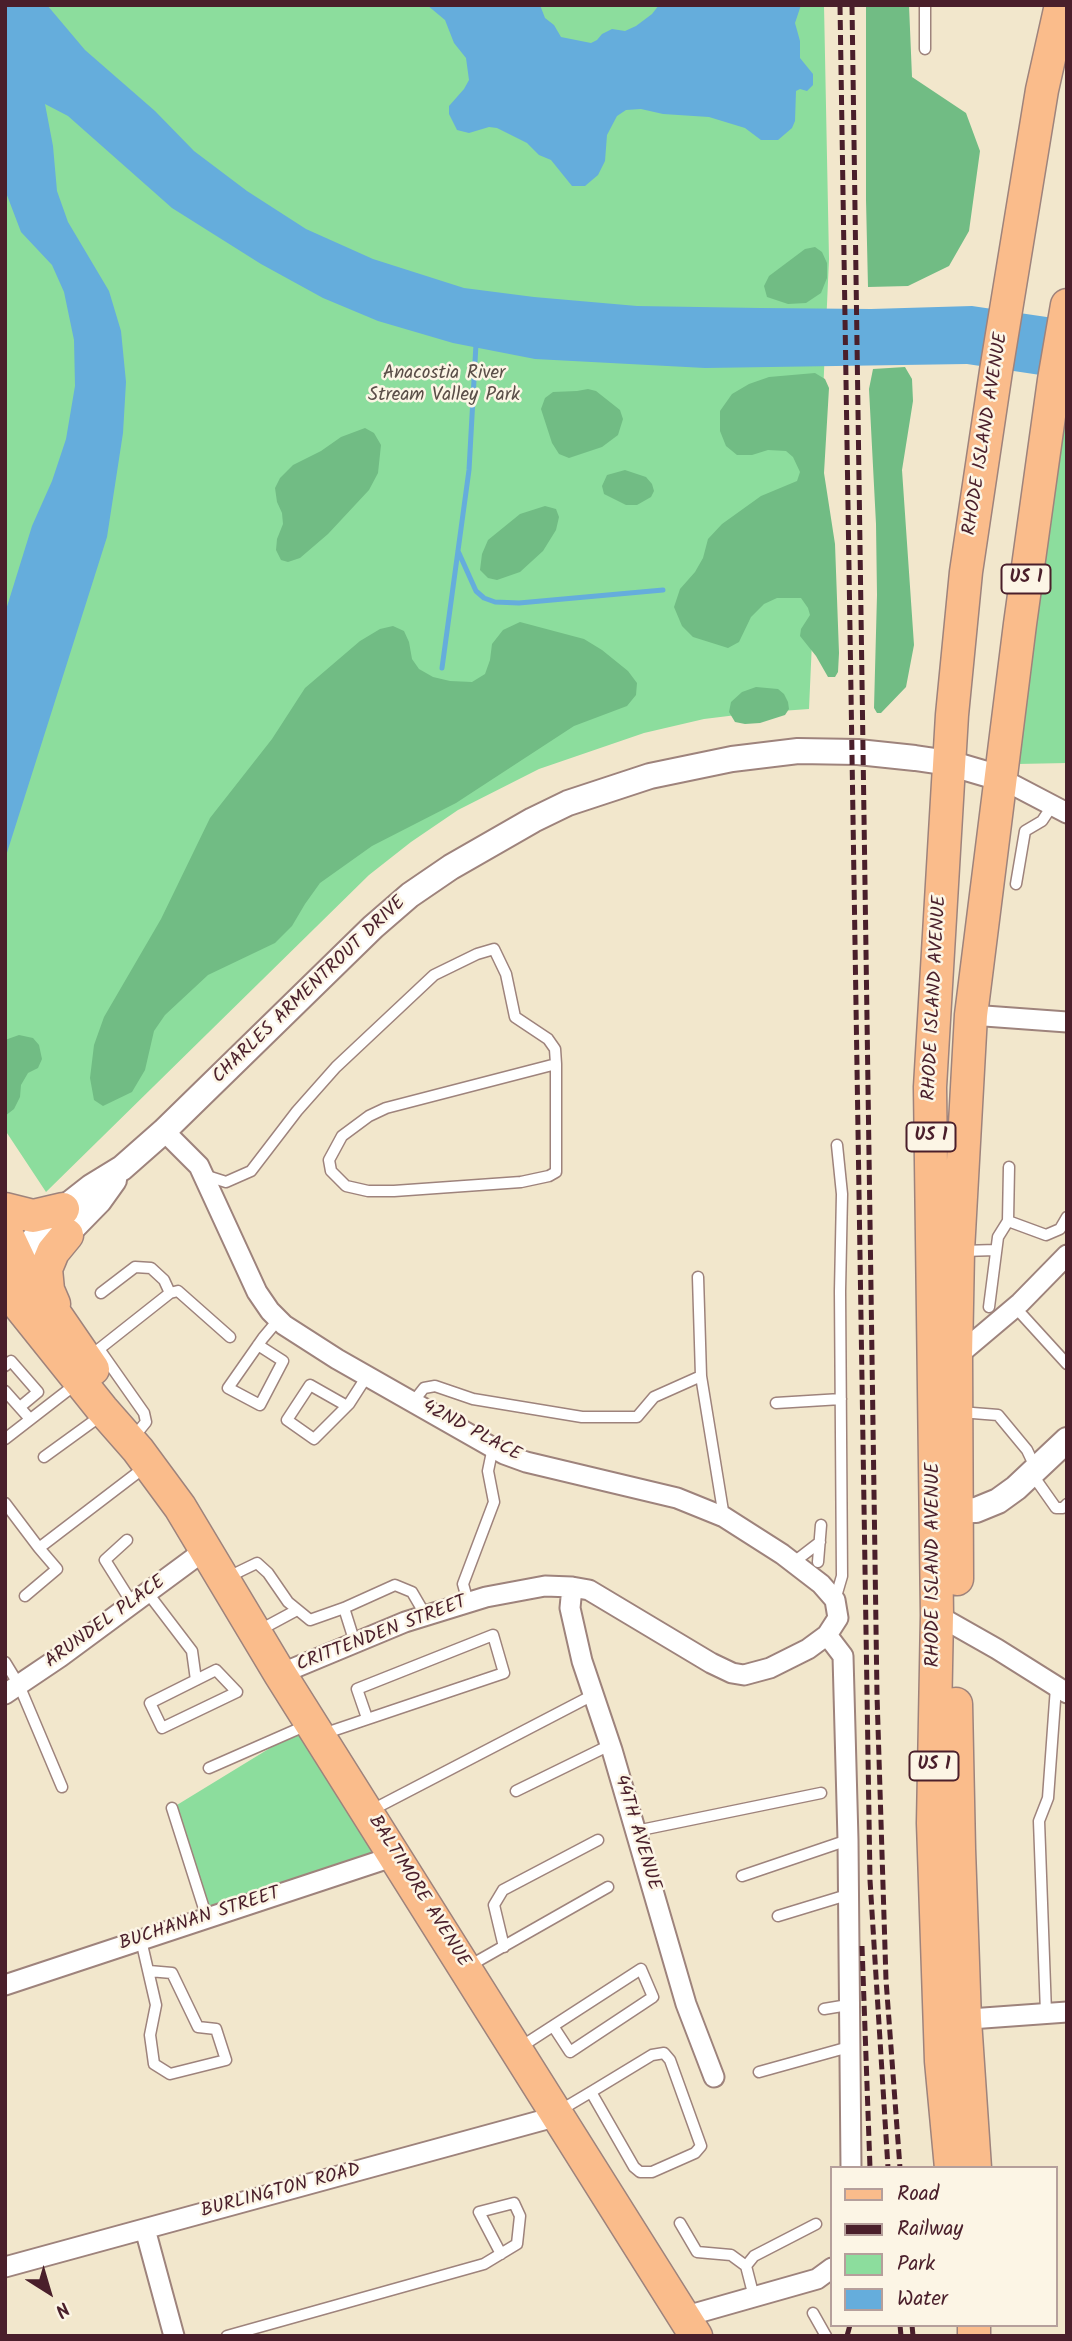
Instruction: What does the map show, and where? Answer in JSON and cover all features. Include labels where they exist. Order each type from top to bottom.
[{"type":"main road","name":"RHODE ISLAND AVENUE","points":[[975,2166],[953,2020],[933,1823],[947,1620],[946,1511],[930,1087],[948,763],[967,572],[996,371],[1042,90],[1061,5]]},
{"type":"main road","name":"RHODE ISLAND AVENUE","points":[[946,1511],[956,1412],[958,1251],[971,1015],[1000,778],[1066,309]]},
{"type":"main road","points":[[5,1209],[65,1222],[47,1269],[51,1327]]},
{"type":"main road","name":"BALTIMORE AVENUE","points":[[5,1230],[11,1272],[51,1327],[88,1363],[108,1391],[140,1451]]},
{"type":"main road","name":"BALTIMORE AVENUE","points":[[88,1363],[105,1413],[140,1451],[180,1507],[280,1674],[690,2326]]},
{"type":"main road","name":"RHODE ISLAND AVENUE","points":[[951,2166],[941,2061],[953,2020]]},
{"type":"street","name":"CHARLES ARMENTROUT DRIVE","points":[[11,1272],[44,1257],[65,1222],[99,1200],[122,1168],[401,903],[451,867],[533,820],[568,803],[639,780],[732,758],[798,751],[858,752],[948,763],[1000,778]]},
{"type":"street","points":[[1000,778],[1059,809]]},
{"type":"street","points":[[971,1015],[1067,1022]]},
{"type":"street","name":"42ND PLACE","points":[[164,1131],[203,1174],[257,1292],[270,1311],[306,1340],[493,1447],[526,1462],[653,1492],[701,1506],[724,1517],[794,1562],[821,1584],[835,1600]]},
{"type":"street","points":[[956,1357],[1015,1307],[1067,1255]]},
{"type":"street","points":[[946,1511],[976,1510],[998,1501],[1067,1440]]},
{"type":"street","name":"ARUNDEL PLACE","points":[[12,1689],[61,1657],[205,1550]]},
{"type":"street","name":"CRITTENDEN STREET","points":[[280,1674],[355,1643],[468,1602],[545,1586],[589,1590],[700,1657],[732,1673],[744,1675],[770,1668],[799,1655],[827,1635]]},
{"type":"street","name":"44TH AVENUE","points":[[572,1587],[570,1608],[573,1629],[636,1830],[686,2004],[714,2077]]},
{"type":"street","points":[[835,1600],[838,1618],[827,1635],[843,1656],[848,1840],[850,2166]]},
{"type":"street","points":[[947,1620],[1062,1690]]},
{"type":"street","name":"BUCHANAN STREET","points":[[5,1985],[395,1856]]},
{"type":"street","points":[[953,2020],[1067,2012]]},
{"type":"street","name":"BURLINGTON ROAD","points":[[5,2267],[557,2115]]},
{"type":"street","points":[[145,2229],[174,2336]]},
{"type":"street","points":[[690,2326],[754,2297],[817,2279],[830,2270]]},
{"type":"lane","points":[[925,5],[925,49]]},
{"type":"lane","points":[[1016,884],[1026,831],[1059,809]]},
{"type":"lane","points":[[203,1174],[226,1182],[251,1171],[296,1111],[336,1067],[435,975],[477,954],[494,949],[506,974],[515,1017],[548,1038],[555,1049],[556,1064],[557,1168],[555,1172],[549,1176],[521,1182],[368,1191],[346,1186],[331,1171],[329,1160],[342,1136],[369,1116],[386,1108],[556,1064]]},
{"type":"lane","points":[[835,1600],[842,1576],[842,1194],[838,1145]]},
{"type":"lane","points":[[989,1307],[998,1237],[1008,1221],[1009,1167]]},
{"type":"lane","points":[[1008,1221],[1046,1235],[1060,1229],[1067,1217]]},
{"type":"lane","points":[[958,1251],[996,1250]]},
{"type":"lane","points":[[101,1293],[135,1267],[151,1268],[164,1280],[170,1293]]},
{"type":"lane","points":[[698,1278],[701,1376],[724,1517]]},
{"type":"lane","points":[[5,1439],[170,1293],[178,1292],[230,1337]]},
{"type":"lane","points":[[1015,1307],[1067,1364]]},
{"type":"lane","points":[[258,1345],[283,1361],[260,1405],[229,1388],[258,1345],[279,1319]]},
{"type":"lane","points":[[5,1366],[11,1361],[38,1392],[20,1407]]},
{"type":"lane","points":[[346,1406],[310,1385],[287,1420],[314,1439],[346,1406],[367,1376]]},
{"type":"lane","points":[[413,1402],[424,1388],[435,1386],[472,1399],[582,1417],[637,1417],[654,1397],[701,1376]]},
{"type":"lane","points":[[5,1391],[30,1419]]},
{"type":"lane","points":[[776,1404],[841,1399]]},
{"type":"lane","points":[[956,1412],[998,1415],[1027,1450],[1034,1471],[1056,1508],[1063,1508],[1067,1504]]},
{"type":"lane","points":[[44,1457],[105,1413]]},
{"type":"lane","points":[[468,1602],[463,1584],[494,1502],[488,1471],[493,1447]]},
{"type":"lane","points":[[39,1548],[140,1451]]},
{"type":"lane","points":[[5,1503],[57,1569],[25,1596]]},
{"type":"lane","points":[[818,1562],[821,1525]]},
{"type":"lane","points":[[127,1540],[104,1560],[192,1651],[196,1679]]},
{"type":"lane","points":[[794,1562],[820,1542]]},
{"type":"lane","points":[[223,1580],[257,1563],[268,1573],[288,1602],[310,1620],[395,1586],[412,1592],[427,1616]]},
{"type":"lane","points":[[344,1608],[355,1643]]},
{"type":"lane","points":[[255,1633],[298,1610]]},
{"type":"lane","points":[[209,1768],[315,1729],[367,1718],[504,1673],[493,1635],[357,1689],[367,1718]]},
{"type":"lane","points":[[5,1662],[12,1689],[62,1787]]},
{"type":"lane","points":[[216,1670],[237,1692],[162,1728],[150,1703],[196,1679],[216,1670]]},
{"type":"lane","points":[[1046,2013],[1039,1821],[1048,1798],[1062,1690]]},
{"type":"lane","points":[[368,1812],[593,1695]]},
{"type":"lane","points":[[516,1791],[610,1745]]},
{"type":"lane","points":[[636,1830],[821,1793]]},
{"type":"lane","points":[[172,1808],[207,1918]]},
{"type":"lane","points":[[504,1947],[494,1905],[503,1891],[598,1840]]},
{"type":"lane","points":[[743,1876],[848,1840]]},
{"type":"lane","points":[[466,1968],[608,1887]]},
{"type":"lane","points":[[778,1916],[847,1895]]},
{"type":"lane","points":[[142,1940],[156,2005],[150,2035],[154,2064],[170,2074],[226,2060],[216,2029],[198,2027],[172,1973],[149,1971]]},
{"type":"lane","points":[[516,2050],[553,2026],[641,1969],[653,1997],[570,2052],[553,2026]]},
{"type":"lane","points":[[824,2009],[848,2005]]},
{"type":"lane","points":[[759,2072],[849,2047]]},
{"type":"lane","points":[[557,2115],[591,2092],[652,2055],[664,2053],[670,2060],[701,2146],[695,2153],[652,2172],[639,2172],[591,2092]]},
{"type":"lane","points":[[227,2336],[484,2264],[501,2254],[517,2244],[520,2216],[514,2203],[479,2212],[501,2254]]},
{"type":"lane","points":[[680,2223],[697,2252],[731,2255],[746,2266],[754,2297]]},
{"type":"lane","points":[[746,2266],[754,2256],[816,2224]]},
{"type":"lane","points":[[813,2313],[826,2336]]},
{"type":"green space","name":"Anacostia River Stream Valley Park","points":[[5,5],[824,5],[829,259],[809,709],[704,719],[644,733],[539,769],[458,810],[369,875],[46,1192],[5,1130]]},
{"type":"green space","points":[[866,5],[909,5],[912,77],[966,113],[980,151],[969,231],[949,266],[908,286],[868,287]]},
{"type":"green space","points":[[815,247],[822,252],[827,263],[827,278],[821,293],[806,303],[788,304],[767,297],[764,286],[769,276],[805,249]]},
{"type":"green space","points":[[905,367],[912,379],[913,401],[902,470],[914,645],[906,687],[881,713],[877,713],[874,708],[876,524],[869,389],[873,369]]},
{"type":"green space","points":[[815,373],[825,379],[829,388],[824,473],[835,544],[839,653],[838,672],[835,677],[828,677],[800,636],[801,629],[810,615],[801,598],[777,598],[764,604],[751,617],[739,642],[728,648],[693,637],[682,626],[674,607],[680,589],[703,558],[708,539],[722,524],[761,496],[797,481],[800,472],[793,457],[786,451],[768,450],[752,455],[737,455],[726,446],[720,431],[720,411],[732,394],[749,384],[769,377]]},
{"type":"green space","points":[[588,389],[596,391],[620,410],[623,419],[618,435],[602,447],[569,458],[559,454],[552,443],[541,409],[545,398],[553,392]]},
{"type":"green space","points":[[1067,398],[1067,763],[1017,764],[1050,518]]},
{"type":"green space","points":[[365,428],[374,433],[381,445],[378,473],[369,490],[328,534],[300,558],[288,562],[281,560],[276,550],[283,524],[275,488],[280,478],[293,465],[341,437]]},
{"type":"green space","points":[[625,470],[646,477],[654,491],[651,497],[637,505],[626,505],[604,494],[602,486],[607,475]]},
{"type":"green space","points":[[545,506],[556,509],[559,517],[556,530],[543,551],[520,572],[497,580],[488,578],[480,570],[482,554],[488,540],[520,514]]},
{"type":"green space","points":[[520,622],[584,639],[602,650],[628,671],[637,683],[636,695],[627,706],[574,726],[456,803],[372,846],[320,883],[292,926],[275,943],[208,975],[165,1015],[154,1031],[145,1070],[132,1092],[103,1106],[94,1100],[90,1078],[94,1045],[104,1017],[161,919],[210,818],[272,739],[305,688],[360,641],[380,629],[393,626],[404,631],[412,659],[419,669],[433,677],[472,682],[485,674],[492,644],[503,630]]},
{"type":"green space","points":[[756,687],[778,689],[784,694],[789,709],[785,715],[760,723],[735,722],[729,712],[731,702],[742,692]]},
{"type":"green space","points":[[19,1035],[33,1038],[39,1045],[42,1059],[38,1068],[28,1073],[21,1085],[20,1097],[14,1109],[5,1116],[5,1040]]},
{"type":"green space","points":[[311,1723],[395,1856],[207,1918],[172,1808]]},
{"type":"water","points":[[5,5],[47,5],[85,50],[155,111],[194,151],[247,191],[306,229],[373,259],[464,288],[534,297],[637,306],[871,309],[972,306],[1067,320],[1067,379],[967,364],[705,368],[535,359],[453,343],[378,321],[323,298],[261,264],[172,208],[68,116],[45,104],[53,146],[57,191],[68,222],[109,291],[121,331],[126,382],[123,433],[107,537],[5,859],[5,613],[32,526],[52,481],[66,439],[75,386],[74,340],[64,292],[52,265],[21,232],[5,190]]},
{"type":"water","points":[[427,5],[540,5],[545,18],[554,25],[561,37],[591,43],[612,29],[625,31],[636,26],[659,5],[801,5],[795,23],[800,41],[800,58],[813,74],[813,85],[807,91],[796,91],[795,121],[792,128],[778,140],[761,140],[745,128],[709,117],[663,114],[641,109],[626,110],[617,116],[607,135],[605,161],[598,175],[585,186],[572,186],[551,160],[539,155],[527,143],[497,128],[489,127],[469,133],[457,130],[449,114],[449,106],[469,80],[466,58],[454,43],[445,20]]},
{"type":"waterway","points":[[442,668],[469,470],[476,344]]},
{"type":"waterway","points":[[458,551],[476,591],[495,602],[519,603],[663,590]]},
{"type":"railway","points":[[840,5],[870,1880],[888,2166]]},
{"type":"railway","points":[[852,5],[877,1695],[886,1980],[900,2166]]},
{"type":"railway","points":[[862,1946],[870,2166]]},
{"type":"railway","points":[[847,2336],[849,2327]]},
{"type":"railway","points":[[900,2327],[901,2336]]},
{"type":"railway","points":[[912,2327],[913,2336]]}]
